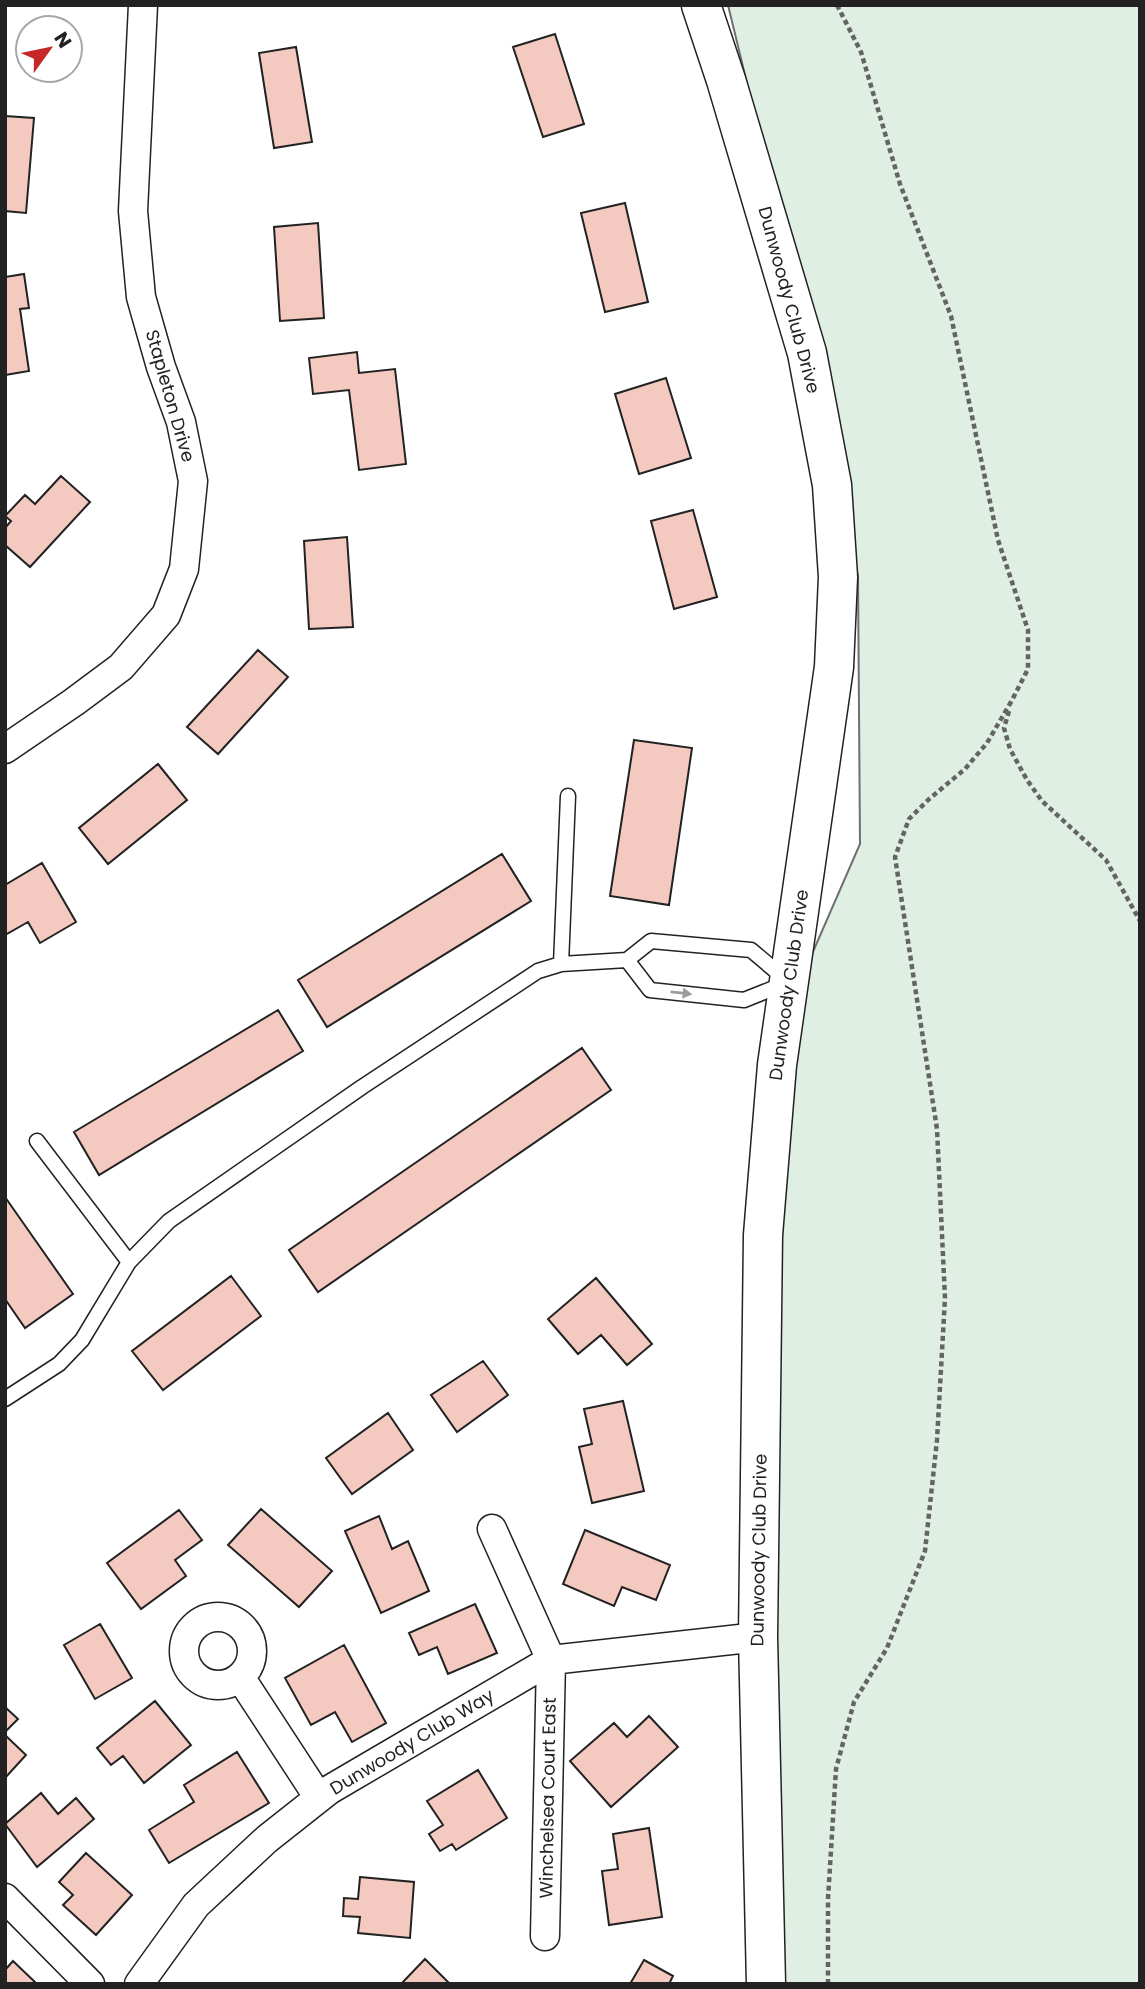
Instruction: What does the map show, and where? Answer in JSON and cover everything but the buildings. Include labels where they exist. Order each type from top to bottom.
[{"type":"street","name":"Stapleton Drive","points":[[5,749],[121,667],[166,615],[184,569],[193,481],[181,422],[161,367],[141,297],[133,211],[143,5]]},
{"type":"street","name":"Dunwoody Club Drive","points":[[701,5],[807,353],[832,485],[838,577],[834,667],[777,1065],[763,1236],[758,1637],[766,1984]]},
{"type":"street","points":[[492,1529],[551,1660]]},
{"type":"street","name":"Dunwoody Club Way","points":[[139,1984],[196,1905],[267,1839],[329,1790],[551,1660],[758,1637]]},
{"type":"street","name":"Winchelsea Court East","points":[[545,1937],[551,1660]]},
{"type":"street","points":[[240,1677],[319,1798]]},
{"type":"street","points":[[5,1898],[90,1984]]},
{"type":"lane","points":[[561,964],[568,796]]},
{"type":"lane","points":[[5,1399],[59,1364],[82,1339],[129,1262],[169,1221],[362,1087],[538,971],[561,964],[627,960],[651,941],[751,950],[789,982],[744,1000],[650,989],[627,960]]},
{"type":"lane","points":[[37,1141],[129,1262]]},
{"type":"path","points":[[828,1984],[828,1899],[836,1769],[854,1702],[887,1648],[925,1551],[937,1440],[945,1298],[937,1129],[895,857],[909,819],[965,769],[987,743],[1028,669],[1028,630],[998,540],[951,316],[900,184],[861,52],[837,5]]},
{"type":"path","points":[[1011,702],[1004,728],[1010,749],[1027,780],[1042,801],[1106,860],[1140,921]]},
{"type":"green space","points":[[728,5],[1140,5],[1140,1984],[780,1984],[754,1703],[780,1439],[771,1048],[860,844],[858,576],[798,293]]}]
